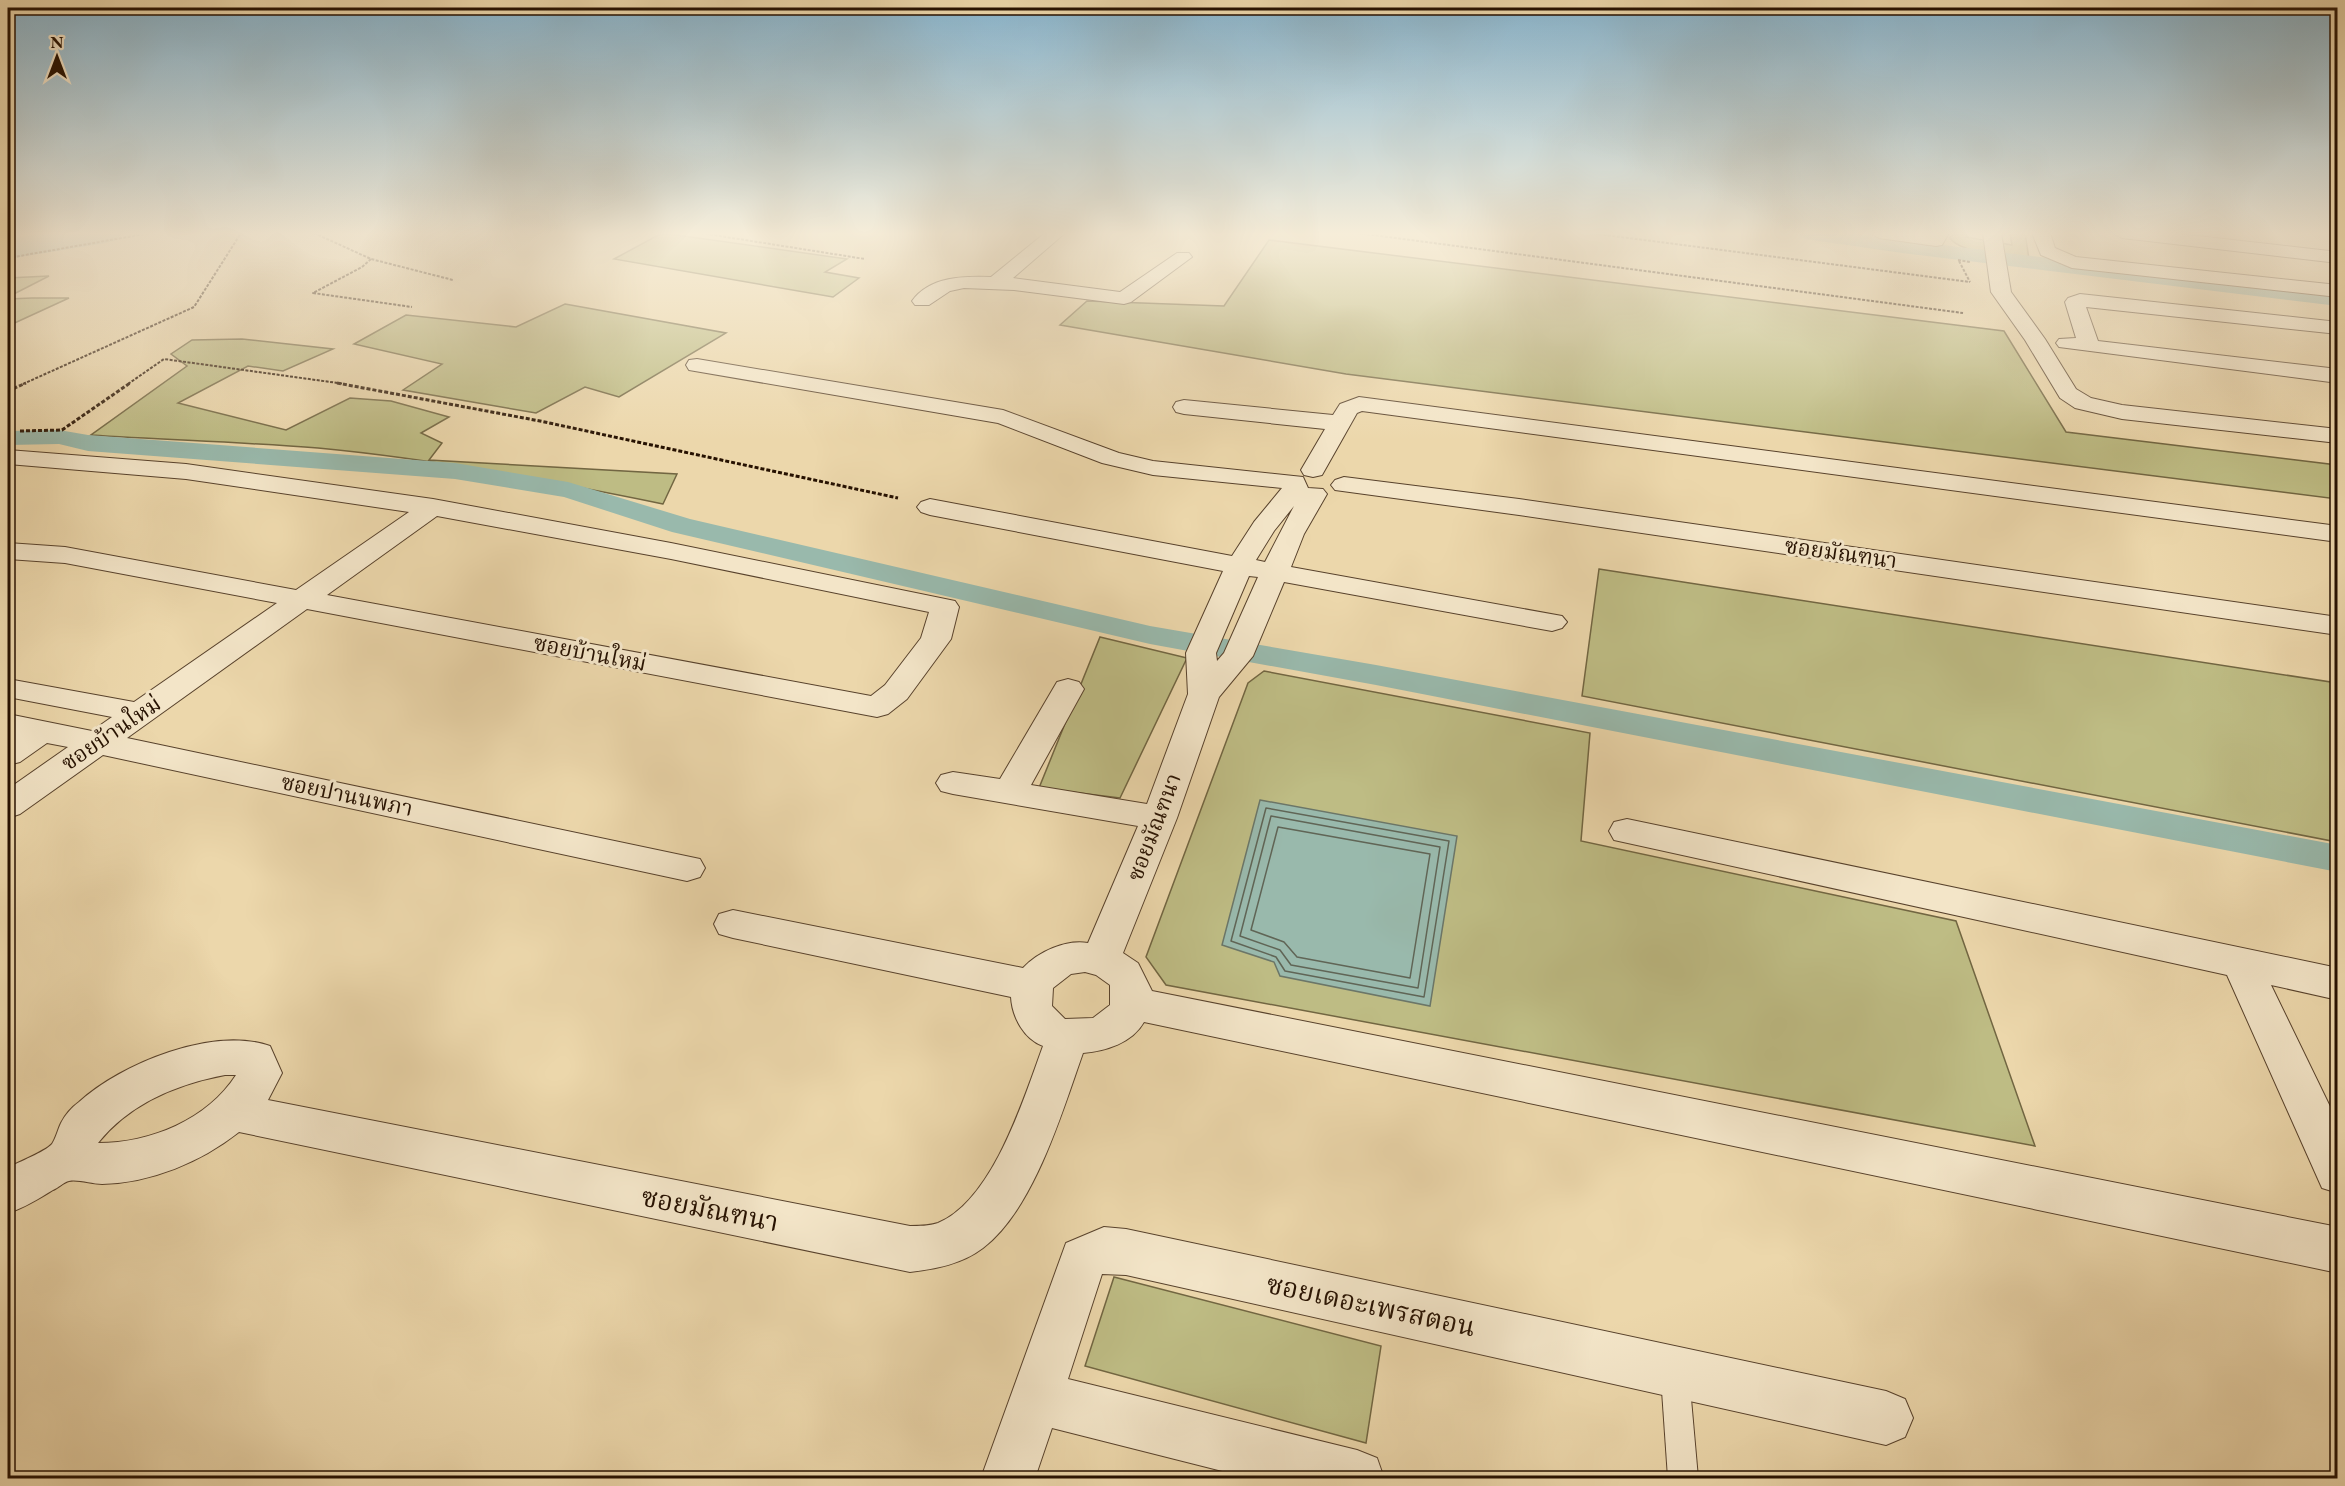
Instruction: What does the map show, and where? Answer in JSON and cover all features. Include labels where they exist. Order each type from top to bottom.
[{"type":"street","points":[[2008,302],[2035,339],[2067,393],[2084,403],[2122,412],[2337,436]]},
{"type":"street","points":[[2075,302],[2089,345]]},
{"type":"street","points":[[2102,302],[2337,328]]},
{"type":"street","points":[[2035,339],[2337,376]]},
{"type":"street","points":[[697,365],[1003,417],[1112,458],[1153,468],[1304,483]]},
{"type":"street","points":[[1273,573],[1291,534],[1304,483],[1336,433],[1348,408],[1359,404],[2337,534]]},
{"type":"street","points":[[1184,407],[1339,423]]},
{"type":"street","points":[[8,457],[210,475],[433,507]]},
{"type":"street","name":"ซอยมัณฑนา","points":[[1204,694],[1201,653],[1239,566],[1263,528],[1304,483],[1335,474],[1341,477],[1344,485],[1519,507],[2337,626]]},
{"type":"street","name":"ซอยบ้านใหม่","points":[[8,551],[65,555],[303,598],[877,707],[896,692],[936,639],[945,607],[689,552],[433,507],[303,598],[141,714],[8,806]]},
{"type":"street","points":[[930,507],[1273,573],[1552,622]]},
{"type":"street","name":"ซอยมัณฑนา","points":[[1101,959],[1159,818],[1204,694],[1238,656],[1273,573]]},
{"type":"street","points":[[8,688],[141,714]]},
{"type":"street","points":[[1010,791],[1068,689]]},
{"type":"street","name":"ซอยปานนพภา","points":[[8,724],[687,868]]},
{"type":"street","points":[[8,754],[41,730]]},
{"type":"street","points":[[953,783],[1159,818]]},
{"type":"street","points":[[1627,831],[2337,984]]},
{"type":"street","points":[[733,924],[1032,986]]},
{"type":"street","points":[[1085,957],[1101,959],[1124,972],[1133,992],[1132,1004],[1126,1016],[1116,1026],[1101,1034],[1085,1038],[1068,1037],[1052,1032],[1040,1023],[1031,1006],[1032,986],[1040,974],[1068,959],[1085,957]]},
{"type":"street","points":[[2241,963],[2337,1173]]},
{"type":"street","points":[[1132,1004],[2337,1250]]},
{"type":"street","name":"ซอยมัณฑนา","points":[[233,1112],[910,1249],[943,1245],[970,1230],[999,1198],[1015,1170],[1068,1037]]},
{"type":"street","points":[[225,1057],[255,1058],[261,1073],[254,1088],[233,1112],[187,1142],[134,1159],[88,1164],[75,1162],[70,1153],[73,1141],[82,1126],[119,1097],[160,1075],[203,1060],[225,1057]]},
{"type":"street","points":[[8,1192],[72,1156]]},
{"type":"street","name":"ซอยเดอะเพรสตอน","points":[[1008,1479],[1083,1259],[1104,1250],[1126,1252],[1886,1418]]},
{"type":"street","points":[[1036,1398],[1358,1479]]},
{"type":"lane","points":[[1675,1371],[1683,1479]]},
{"type":"path","points":[[8,391],[194,307],[197,302]]},
{"type":"path","points":[[379,302],[412,307]]},
{"type":"path","points":[[1882,302],[1963,313]]},
{"type":"path","points":[[18,431],[62,430],[164,359],[328,381],[540,421],[898,498]]},
{"type":"shaded area","points":[[8,302],[60,302],[8,326]]},
{"type":"shaded area","points":[[1085,302],[1224,306],[1226,302],[1773,302],[2004,331],[2066,432],[2337,465],[2337,499],[1346,374],[1060,325]]},
{"type":"shaded area","points":[[565,304],[726,333],[619,397],[585,387],[536,413],[403,390],[442,364],[354,344],[406,315],[516,327]]},
{"type":"shaded area","points":[[242,339],[333,349],[283,371],[248,366],[178,403],[286,430],[350,398],[391,401],[449,417],[421,433],[442,443],[429,460],[677,474],[663,504],[578,487],[405,458],[318,448],[91,435],[187,366],[171,354],[192,340]]},
{"type":"shaded area","points":[[1599,569],[2337,683],[2337,842],[1582,696]]},
{"type":"shaded area","points":[[1100,637],[1187,658],[1120,798],[1039,788]]},
{"type":"shaded area","points":[[1264,671],[1590,733],[1581,841],[1956,921],[2035,1146],[1166,985],[1146,957],[1248,683]]},
{"type":"shaded area","points":[[1114,1277],[1381,1346],[1366,1443],[1085,1366]]},
{"type":"water","points":[[1260,800],[1457,836],[1430,1006],[1280,976],[1274,962],[1222,945]]},
{"type":"waterway","points":[[8,438],[59,437],[88,443],[455,471],[568,490],[682,526],[1150,635],[1376,675],[2338,859]]}]
